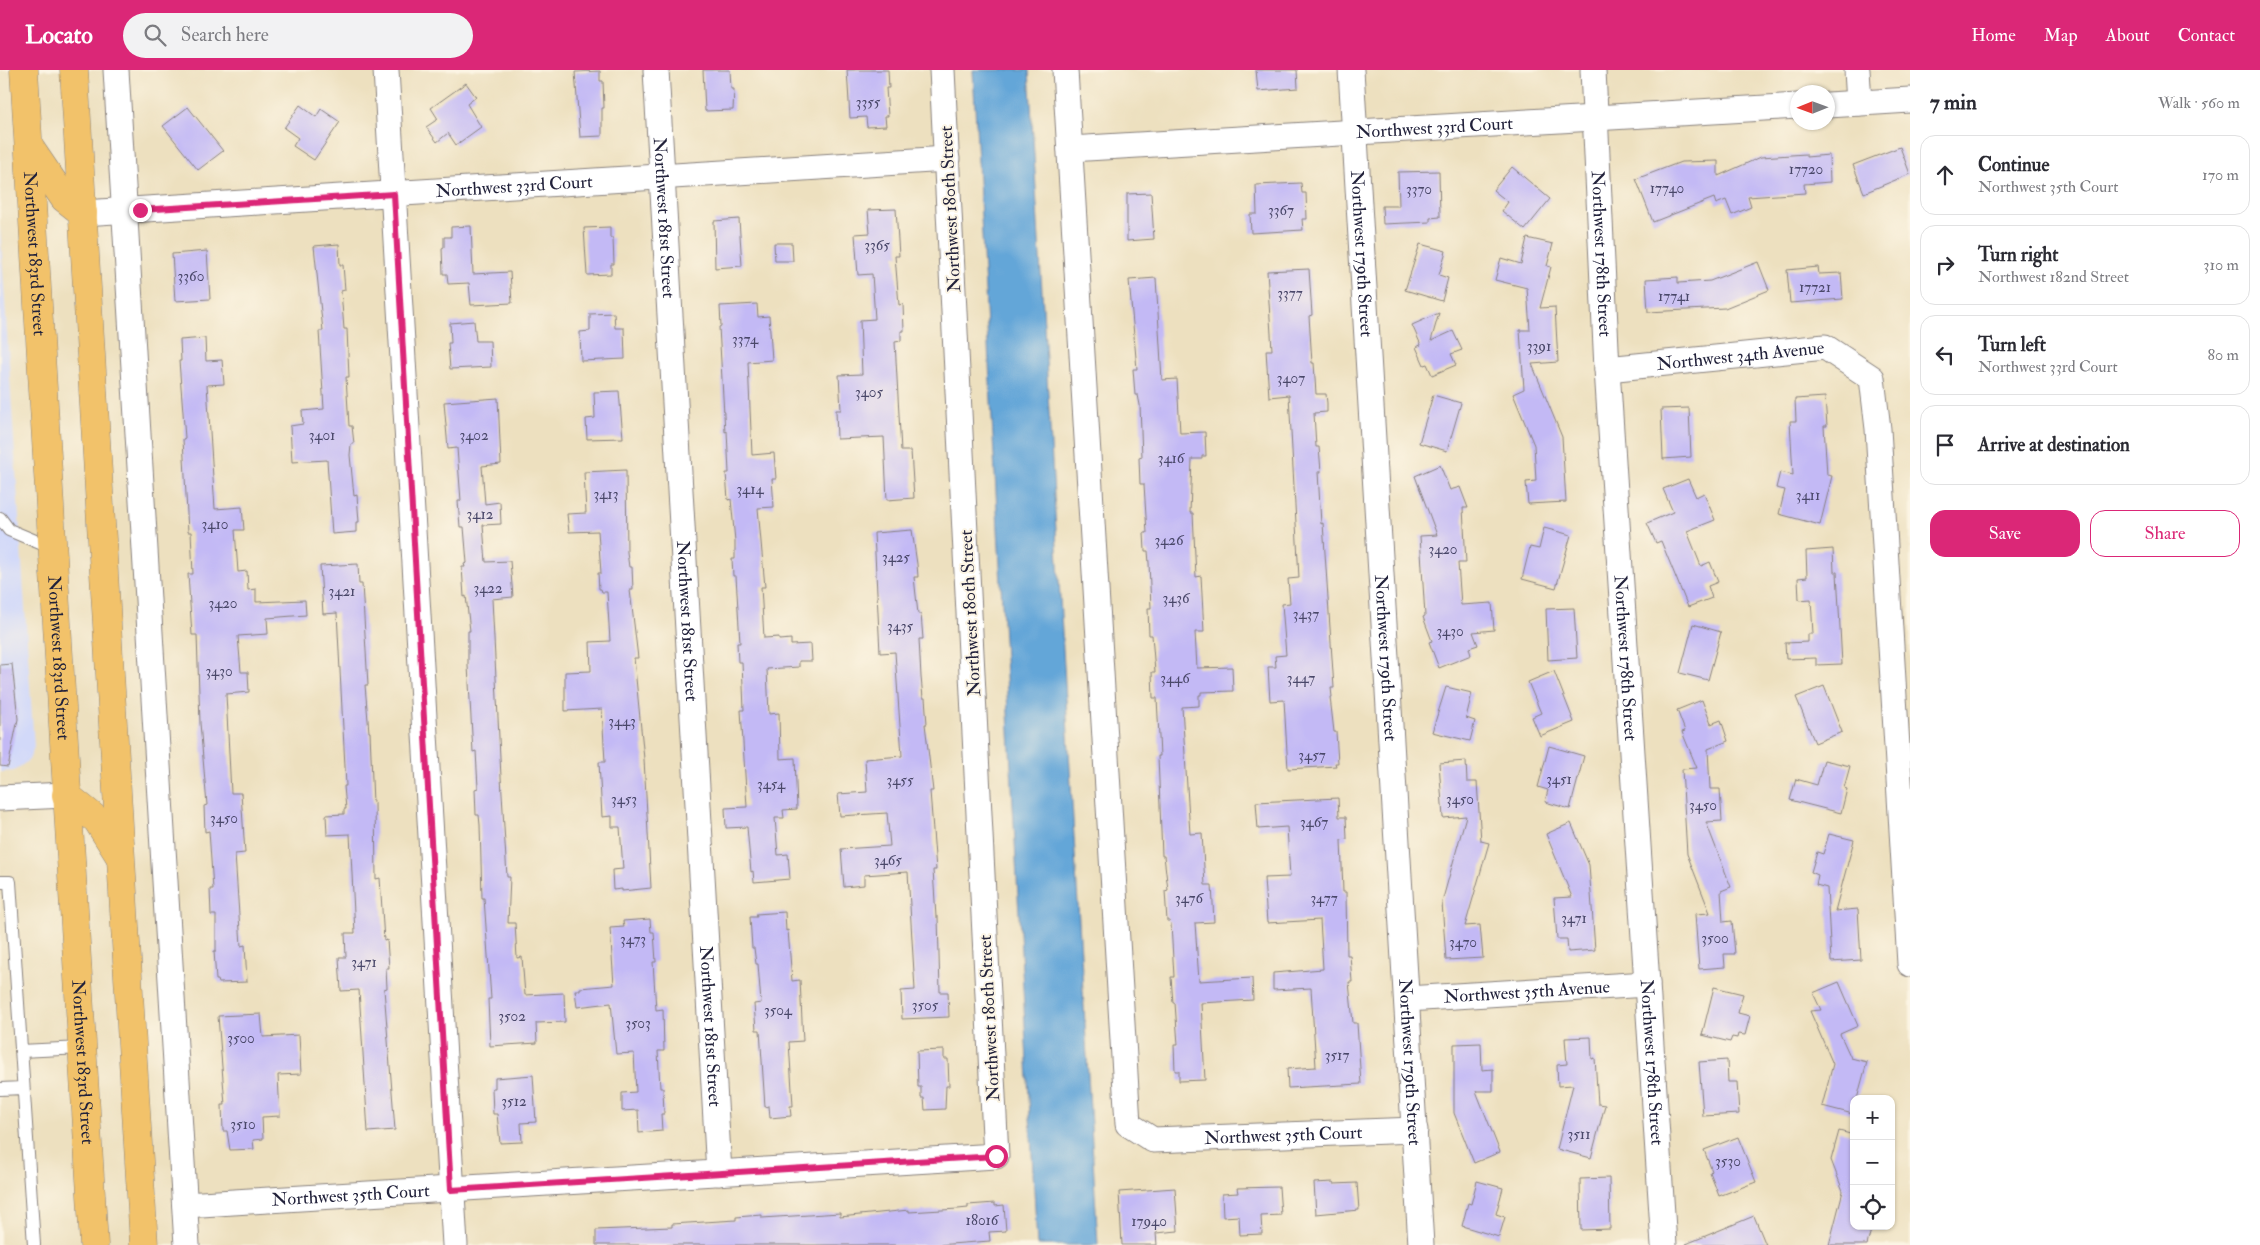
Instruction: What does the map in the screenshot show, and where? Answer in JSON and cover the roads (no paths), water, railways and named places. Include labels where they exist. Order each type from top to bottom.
[{"type":"main road","name":"Northwest 183rd Street","points":[[24,70],[94,1245]]},
{"type":"main road","points":[[74,70],[144,1245]]},
{"type":"main road","points":[[28,144],[64,198],[83,213]]},
{"type":"main road","points":[[66,795],[97,820],[121,859]]},
{"type":"street","points":[[116,70],[187,1245]]},
{"type":"street","points":[[386,70],[455,1245]]},
{"type":"street","name":"Northwest 181st Street","points":[[656,70],[719,1173]]},
{"type":"street","name":"Northwest 180th Street","points":[[942,70],[996,1156]]},
{"type":"street","points":[[1065,70],[1070,150]]},
{"type":"street","name":"Northwest 179th Street","points":[[1351,70],[1421,1245]]},
{"type":"street","name":"Northwest 178th Street","points":[[1593,70],[1607,369],[1664,1245]]},
{"type":"street","points":[[1857,70],[1859,103]]},
{"type":"street","points":[[1835,105],[1910,100]]},
{"type":"street","name":"Northwest 33rd Court","points":[[1070,150],[1790,106]]},
{"type":"street","name":"Northwest 35th Court","points":[[1070,150],[1128,1124],[1153,1140],[1415,1130]]},
{"type":"street","name":"Northwest 33rd Court","points":[[83,213],[947,159]]},
{"type":"street","name":"Northwest 34th Avenue","points":[[1607,369],[1825,347],[1872,378],[1878,429],[1910,964]]},
{"type":"street","points":[[0,798],[66,795]]},
{"type":"street","name":"Northwest 35th Avenue","points":[[1407,999],[1648,984]]},
{"type":"street","name":"Northwest 35th Court","points":[[186,1205],[996,1156]]},
{"type":"lane","points":[[0,518],[9,530],[52,548]]},
{"type":"lane","points":[[0,882],[10,882],[34,1245]]},
{"type":"lane","points":[[21,1051],[82,1048]]},
{"type":"lane","points":[[0,1089],[24,1088]]},
{"type":"water","points":[[973,70],[1029,70],[1098,1245],[1037,1245]]}]
